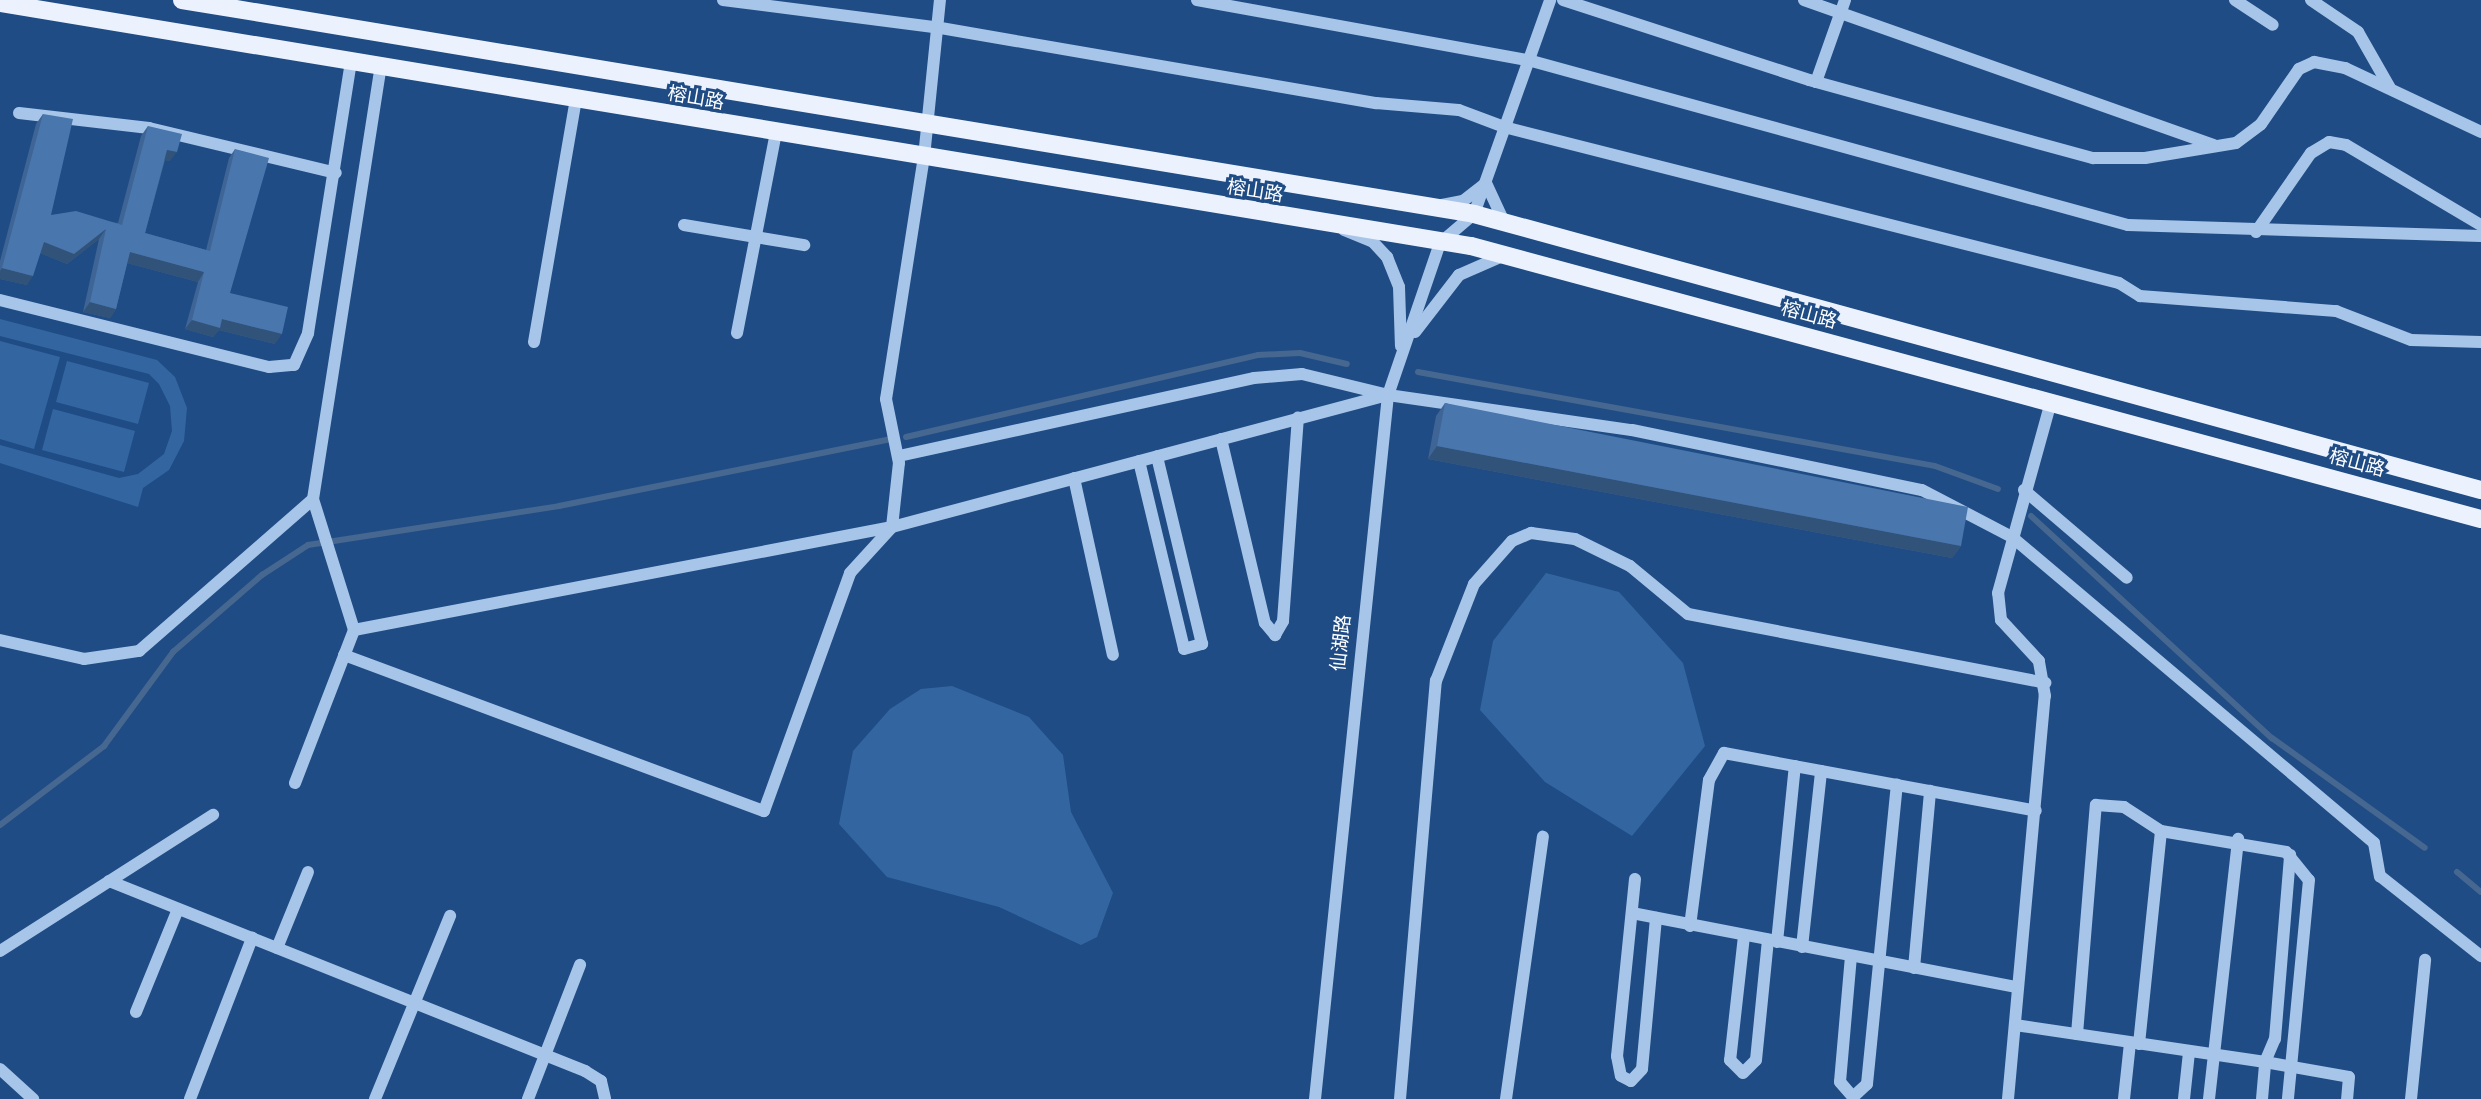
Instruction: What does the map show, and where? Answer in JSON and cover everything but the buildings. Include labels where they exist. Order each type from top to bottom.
[{"type":"main road","name":"榕山路","points":[[182,0],[1474,214],[2481,490]]},
{"type":"main road","name":"榕山路","points":[[0,4],[1511,257],[2481,519]]},
{"type":"street","points":[[723,0],[935,27],[1376,103],[1459,110],[1504,127],[2119,283],[2140,296],[2336,311],[2411,340],[2481,342]]},
{"type":"street","points":[[344,656],[764,811],[850,573],[892,527],[899,456],[886,399],[924,157],[935,27],[940,0]]},
{"type":"street","points":[[1197,0],[1528,60],[2128,225],[2256,232],[2481,236]]},
{"type":"street","points":[[1440,243],[1474,214],[1550,0]]},
{"type":"street","points":[[1563,0],[1816,82],[2093,158],[2145,158],[2249,138],[2306,64],[2325,62],[2390,88],[2481,132]]},
{"type":"street","points":[[1804,0],[2218,146]]},
{"type":"street","points":[[1816,82],[1845,0]]},
{"type":"street","points":[[2235,0],[2273,25]]},
{"type":"street","points":[[2311,0],[2358,32],[2390,88]]},
{"type":"street","points":[[0,300],[270,367],[294,365],[308,333],[336,173],[351,61]]},
{"type":"street","points":[[295,783],[354,630],[313,499],[381,66]]},
{"type":"street","points":[[534,342],[576,99]]},
{"type":"street","points":[[19,113],[149,128],[336,173]]},
{"type":"street","points":[[737,333],[776,132]]},
{"type":"street","points":[[2256,232],[2311,153],[2329,142],[2346,145],[2481,225]]},
{"type":"street","points":[[1433,207],[1463,201],[1486,183]]},
{"type":"street","points":[[1486,183],[1504,222]]},
{"type":"street","points":[[684,225],[804,245]]},
{"type":"street","points":[[1331,225],[1373,242],[1387,257],[1399,287],[1402,354]]},
{"type":"street","name":"仙湖路","points":[[1315,1099],[1388,395],[1440,243]]},
{"type":"street","points":[[1402,354],[1459,275],[1488,258],[1511,257]]},
{"type":"street","points":[[899,456],[1274,376],[1316,376],[1388,395],[1632,430],[1902,484],[2012,537],[2374,844],[2380,876],[2481,956]]},
{"type":"street","points":[[354,630],[892,527],[1388,395]]},
{"type":"street","points":[[2008,1099],[2036,811],[2045,683],[2039,661],[1998,613],[2012,537],[2051,402]]},
{"type":"street","points":[[1221,439],[1265,623],[1275,635],[1283,621],[1298,418]]},
{"type":"street","points":[[1139,461],[1184,649],[1202,644],[1157,456]]},
{"type":"street","points":[[1074,478],[1112,655]]},
{"type":"street","points":[[2024,490],[2127,578]]},
{"type":"street","points":[[0,640],[84,659],[139,651],[313,499]]},
{"type":"street","points":[[1400,1099],[1436,681],[1474,584],[1512,541],[1531,533],[1575,539],[1630,566],[1688,614],[2045,683]]},
{"type":"street","points":[[1690,926],[1715,762],[1724,753],[2036,811]]},
{"type":"street","points":[[1744,936],[1731,1059],[1743,1073],[1756,1060],[1795,766]]},
{"type":"street","points":[[1802,947],[1821,771]]},
{"type":"street","points":[[1851,956],[1840,1082],[1849,1097],[1866,1090],[1896,785]]},
{"type":"street","points":[[1914,968],[1930,791]]},
{"type":"street","points":[[2077,1034],[2096,804],[2124,807],[2161,831],[2238,839],[2290,855],[2309,880],[2288,1099]]},
{"type":"street","points":[[0,951],[213,815]]},
{"type":"street","points":[[2124,1099],[2135,1044],[2161,831]]},
{"type":"street","points":[[1506,1099],[1544,837]]},
{"type":"street","points":[[2209,1099],[2238,839]]},
{"type":"street","points":[[2262,1099],[2266,1062],[2275,1039],[2290,855]]},
{"type":"street","points":[[277,948],[308,872]]},
{"type":"street","points":[[1635,879],[1617,1056],[1621,1076],[1631,1081],[1642,1069],[1656,918]]},
{"type":"street","points":[[109,881],[595,1075],[605,1099]]},
{"type":"street","points":[[136,1012],[178,909]]},
{"type":"street","points":[[1632,914],[2018,987]]},
{"type":"street","points":[[375,1099],[450,916]]},
{"type":"street","points":[[190,1099],[252,938]]},
{"type":"street","points":[[2411,1099],[2424,960]]},
{"type":"street","points":[[528,1099],[580,965]]},
{"type":"street","points":[[2015,1025],[2266,1062],[2291,1071],[2349,1077],[2347,1099]]},
{"type":"street","points":[[2184,1099],[2189,1052]]},
{"type":"street","points":[[0,1069],[33,1099]]},
{"type":"shaded area","points":[[0,319],[157,360],[175,377],[187,408],[184,441],[169,470],[143,488],[138,507],[0,463],[0,445],[119,478],[138,474],[164,454],[172,431],[170,406],[159,384],[149,374],[0,336]]},
{"type":"shaded area","points":[[0,341],[60,357],[34,449],[0,439]]},
{"type":"shaded area","points":[[67,361],[149,383],[138,424],[56,402]]},
{"type":"shaded area","points":[[53,409],[135,431],[124,472],[42,450]]},
{"type":"shaded area","points":[[1546,573],[1619,592],[1683,663],[1705,746],[1632,836],[1545,782],[1480,710],[1493,641]]},
{"type":"shaded area","points":[[952,686],[1029,717],[1063,755],[1071,812],[1113,893],[1097,937],[1081,945],[999,907],[887,877],[839,824],[853,751],[890,709],[921,689]]},
{"type":"waterway","points":[[906,437],[1258,355],[1300,353],[1347,364]]},
{"type":"waterway","points":[[1418,372],[1935,466],[1998,489]]},
{"type":"waterway","points":[[0,825],[104,746],[173,652],[262,575],[308,545],[559,506],[887,440]]},
{"type":"waterway","points":[[2031,516],[2272,738],[2425,848]]},
{"type":"waterway","points":[[2457,872],[2481,892]]}]
